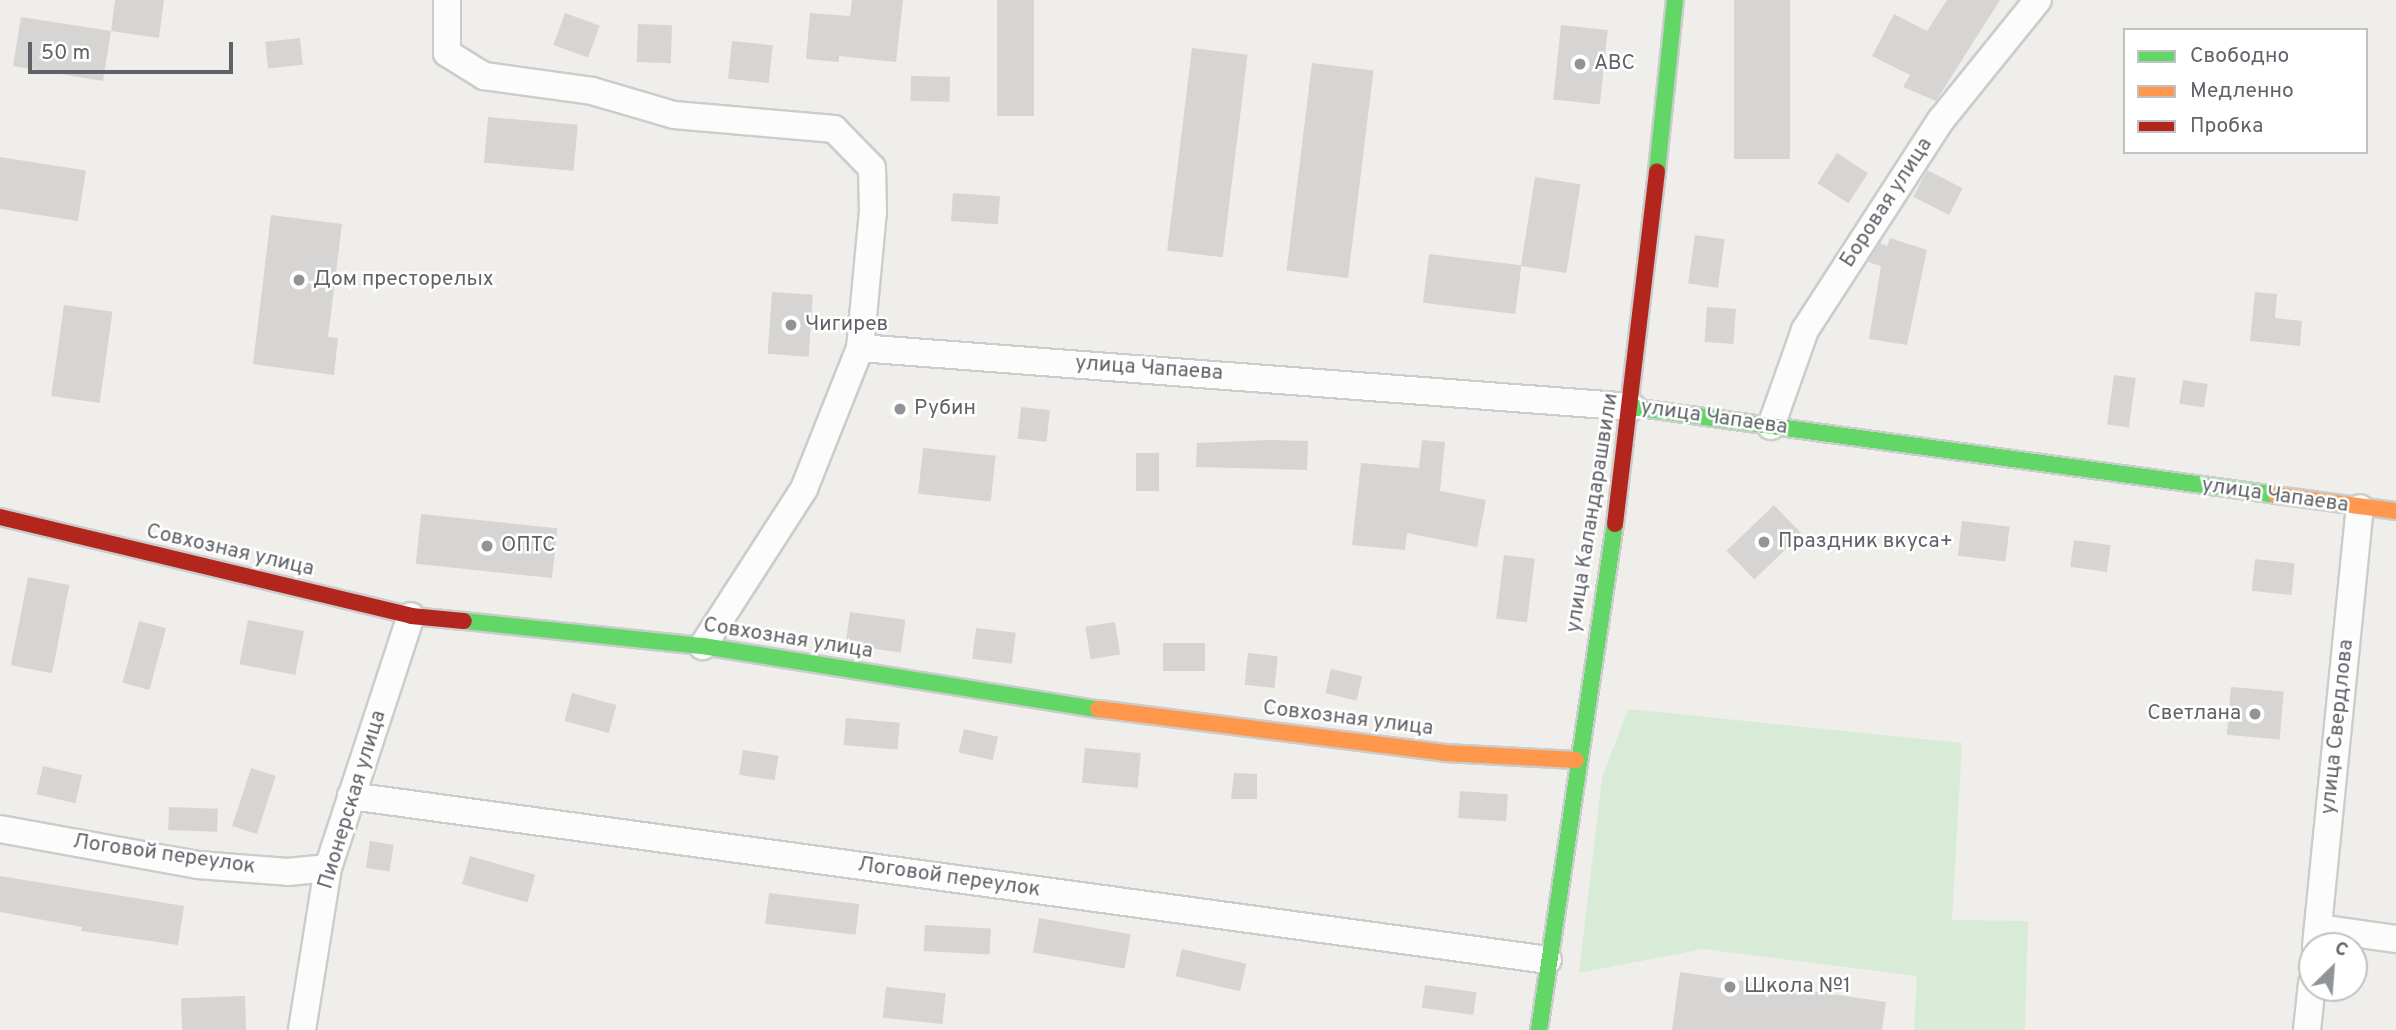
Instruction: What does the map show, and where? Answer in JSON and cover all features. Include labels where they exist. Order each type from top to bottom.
[{"type":"main road","name":"улица Каландарашвили","points":[[1539,1030],[1576,760],[1632,407],[1675,0]]},
{"type":"main road","name":"улица Чапаева","points":[[1632,407],[2396,511]]},
{"type":"main road","name":"Совхозная улица","points":[[0,517],[411,616],[703,646],[1062,704],[1445,753],[1576,760]]},
{"type":"street","points":[[447,0],[447,53],[484,76],[592,91],[674,115],[834,128],[872,168],[873,211],[860,348],[804,489],[703,646]]},
{"type":"street","name":"Боровая улица","points":[[1771,426],[1805,330],[1941,120],[2038,0]]},
{"type":"street","name":"улица Чапаева","points":[[860,348],[1632,407]]},
{"type":"street","name":"улица Свердлова","points":[[2318,932],[2360,508]]},
{"type":"street","name":"Пионерская улица","points":[[302,1030],[328,868],[411,616]]},
{"type":"street","name":"Логовой переулок","points":[[351,796],[1548,960]]},
{"type":"street","name":"Логовой переулок","points":[[0,829],[198,865],[288,873],[328,868]]},
{"type":"street","points":[[2368,938],[2396,939]]},
{"type":"street","points":[[2307,1030],[2310,1002]]},
{"type":"green space","points":[[1628,709],[1962,743],[1952,920],[2028,921],[2025,1030],[1914,1030],[1917,976],[1703,949],[1579,973],[1602,778]]},
{"type":"building","points":[[115,0],[164,0],[159,38],[111,31]]},
{"type":"building","points":[[852,0],[903,0],[896,62],[839,56],[839,62],[806,59],[810,13],[850,16]]},
{"type":"building","points":[[997,0],[1034,0],[1034,116],[997,116]]},
{"type":"building","points":[[1734,0],[1790,0],[1790,159],[1734,159]]},
{"type":"building","points":[[1947,0],[2000,0],[1936,101],[1903,87],[1910,75],[1872,56],[1894,14],[1927,31]]},
{"type":"building","points":[[565,13],[600,26],[588,58],[553,45]]},
{"type":"building","points":[[21,17],[111,31],[103,81],[13,66]]},
{"type":"building","points":[[638,24],[672,25],[671,63],[637,62]]},
{"type":"building","name":"ABC","points":[[1561,25],[1608,30],[1600,105],[1553,100]]},
{"type":"building","points":[[300,38],[303,65],[268,69],[265,42]]},
{"type":"building","points":[[732,41],[773,45],[769,83],[728,79]]},
{"type":"building","points":[[1192,48],[1248,55],[1223,257],[1167,250]]},
{"type":"building","points":[[1312,63],[1374,71],[1348,278],[1287,270]]},
{"type":"building","points":[[911,76],[950,77],[950,102],[911,101]]},
{"type":"building","points":[[488,117],[578,125],[574,171],[484,163]]},
{"type":"building","points":[[1837,153],[1868,173],[1848,203],[1817,183]]},
{"type":"building","points":[[0,157],[86,171],[78,221],[0,209]]},
{"type":"building","points":[[1927,170],[1963,188],[1949,215],[1913,197]]},
{"type":"building","points":[[1535,177],[1580,184],[1566,273],[1521,266]]},
{"type":"building","points":[[953,193],[1000,196],[998,224],[951,221]]},
{"type":"building","name":"Дом престорелых","points":[[271,215],[342,224],[328,337],[338,338],[334,375],[253,364]]},
{"type":"building","points":[[1695,235],[1725,239],[1718,288],[1688,284]]},
{"type":"building","points":[[1890,238],[1927,250],[1907,345],[1869,339],[1881,266],[1868,262],[1880,243],[1887,246]]},
{"type":"building","points":[[1429,254],[1521,265],[1515,314],[1423,303]]},
{"type":"building","name":"Чигирев","points":[[772,292],[813,295],[809,357],[768,354]]},
{"type":"building","points":[[2255,292],[2277,294],[2275,318],[2302,321],[2300,346],[2250,341]]},
{"type":"building","points":[[64,305],[113,312],[100,403],[51,396]]},
{"type":"building","points":[[1707,307],[1736,309],[1733,344],[1705,342]]},
{"type":"building","points":[[2114,375],[2136,378],[2129,428],[2107,425]]},
{"type":"building","points":[[2183,380],[2208,384],[2204,408],[2179,404]]},
{"type":"building","points":[[1021,407],[1050,410],[1046,442],[1018,439]]},
{"type":"building","points":[[1422,440],[1445,442],[1440,491],[1486,500],[1477,547],[1407,533],[1405,550],[1352,545],[1361,463],[1419,468]]},
{"type":"building","points":[[1308,441],[1307,470],[1196,467],[1197,443]]},
{"type":"building","points":[[923,448],[996,456],[991,501],[918,494]]},
{"type":"building","points":[[1136,453],[1159,453],[1159,491],[1136,491]]},
{"type":"building","name":"Праздник вкуса+","points":[[1774,505],[1802,534],[1754,580],[1727,551]]},
{"type":"building","name":"ОПТС","points":[[421,514],[557,528],[552,578],[416,564]]},
{"type":"building","points":[[1962,521],[2010,527],[2005,562],[1958,556]]},
{"type":"building","points":[[2074,540],[2111,545],[2107,572],[2070,567]]},
{"type":"building","points":[[1504,555],[1535,559],[1527,622],[1496,619]]},
{"type":"building","points":[[2255,559],[2295,563],[2291,595],[2252,591]]},
{"type":"building","points":[[28,577],[69,585],[52,673],[11,665]]},
{"type":"building","points":[[850,612],[905,620],[901,652],[845,645]]},
{"type":"building","points":[[248,620],[304,631],[295,675],[239,664]]},
{"type":"building","points":[[139,621],[166,628],[149,690],[122,683]]},
{"type":"building","points":[[1115,622],[1120,655],[1091,659],[1085,627]]},
{"type":"building","points":[[976,628],[1016,633],[1012,664],[972,659]]},
{"type":"building","points":[[1163,643],[1205,643],[1205,671],[1163,671]]},
{"type":"building","points":[[1248,653],[1278,656],[1274,688],[1245,685]]},
{"type":"building","points":[[1331,669],[1362,676],[1357,701],[1325,693]]},
{"type":"building","name":"Светлана","points":[[2231,687],[2284,692],[2280,739],[2227,735]]},
{"type":"building","points":[[572,693],[616,705],[609,733],[564,721]]},
{"type":"building","points":[[846,718],[900,723],[897,750],[844,745]]},
{"type":"building","points":[[964,729],[998,737],[993,760],[959,752]]},
{"type":"building","points":[[1085,748],[1141,753],[1138,788],[1082,783]]},
{"type":"building","points":[[743,750],[779,756],[775,780],[739,775]]},
{"type":"building","points":[[43,766],[82,775],[75,803],[36,794]]},
{"type":"building","points":[[251,768],[276,776],[257,834],[232,826]]},
{"type":"building","points":[[1234,773],[1257,774],[1257,799],[1231,799]]},
{"type":"building","points":[[1460,791],[1508,794],[1506,821],[1458,818]]},
{"type":"building","points":[[169,807],[218,809],[217,832],[168,830]]},
{"type":"building","points":[[370,841],[394,845],[389,871],[366,868]]},
{"type":"building","points":[[470,856],[535,875],[527,903],[462,884]]},
{"type":"building","points":[[0,876],[184,906],[178,945],[81,931],[82,927],[0,912]]},
{"type":"building","points":[[769,893],[859,904],[856,935],[765,924]]},
{"type":"building","points":[[1039,918],[1131,934],[1125,969],[1033,952]]},
{"type":"building","points":[[925,925],[991,928],[990,954],[924,951]]},
{"type":"building","points":[[1182,949],[1246,964],[1240,991],[1176,976]]},
{"type":"building","name":"Школа №1","points":[[1680,972],[1886,1002],[1882,1030],[1672,1030]]},
{"type":"building","points":[[1425,985],[1476,992],[1473,1015],[1422,1008]]},
{"type":"building","points":[[886,987],[946,993],[942,1024],[883,1018]]},
{"type":"building","points":[[245,996],[246,1030],[182,1030],[181,998]]},
{"type":"traffic: fast","points":[[1657,171],[1675,0]]},
{"type":"traffic: fast","points":[[1632,407],[2276,495]]},
{"type":"traffic: fast","points":[[1539,1030],[1615,524]]},
{"type":"traffic: fast","points":[[464,621],[703,646],[1098,709]]},
{"type":"traffic: slow","points":[[2276,495],[2396,511]]},
{"type":"traffic: slow","points":[[1098,709],[1445,753],[1576,760]]},
{"type":"traffic: jam","points":[[1615,524],[1657,171]]},
{"type":"traffic: jam","points":[[0,517],[411,616],[464,621]]},
{"type":"place","name":"ABC","points":[[1580,64]]},
{"type":"place","name":"Дом престорелых","points":[[299,280]]},
{"type":"place","name":"Чигирев","points":[[791,325]]},
{"type":"place","name":"Рубин","points":[[900,409]]},
{"type":"place","name":"Праздник вкуса+","points":[[1764,542]]},
{"type":"place","name":"ОПТС","points":[[487,546]]},
{"type":"place","name":"Светлана","points":[[2255,714]]},
{"type":"place","name":"Школа №1","points":[[1730,987]]}]
